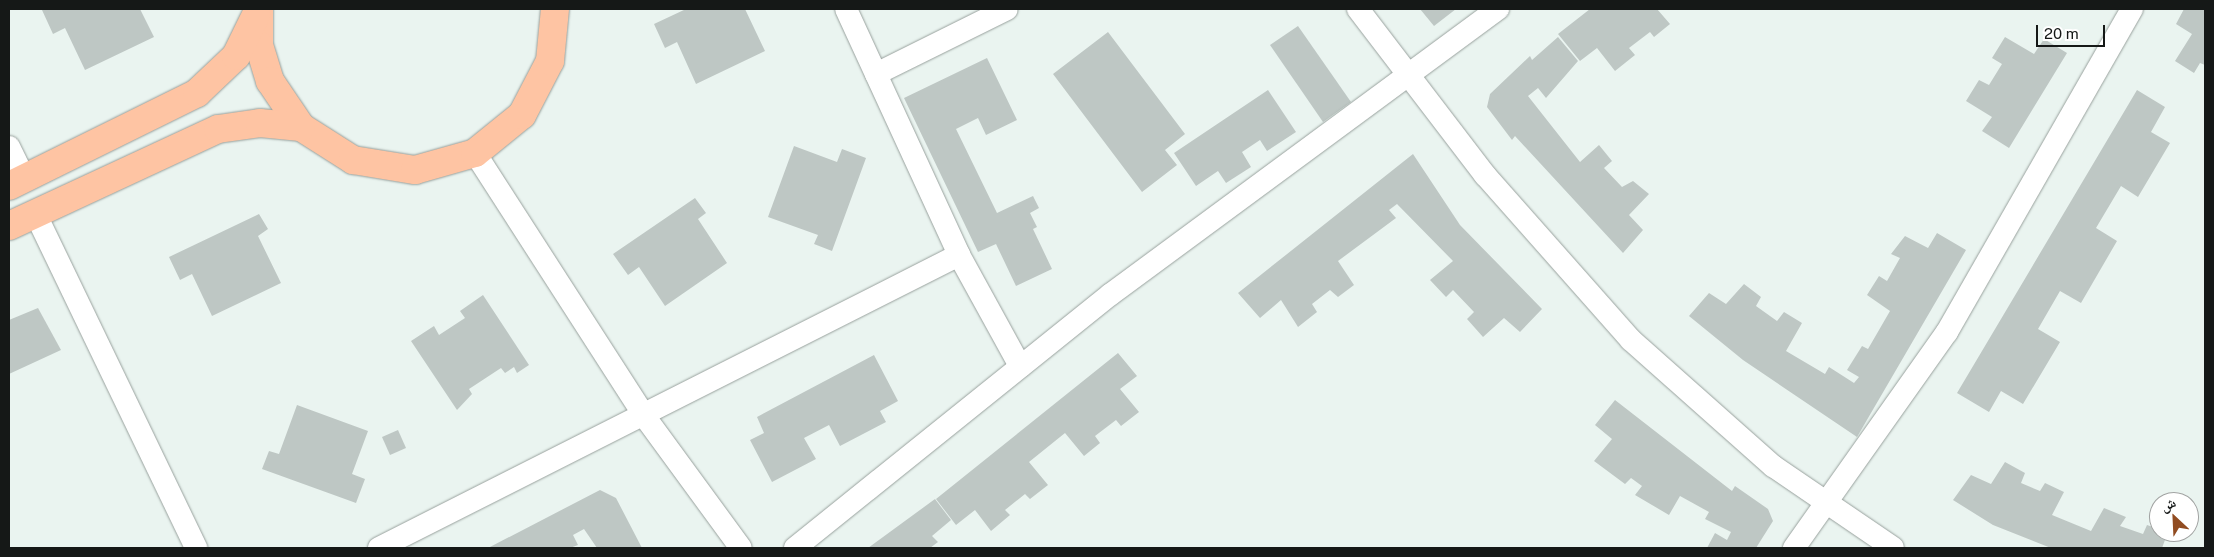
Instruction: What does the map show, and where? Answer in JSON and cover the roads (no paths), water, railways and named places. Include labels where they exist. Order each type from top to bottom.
[{"type":"main road","points":[[258,9],[260,45],[270,80],[301,127],[334,152],[373,166],[428,168],[474,153],[508,130],[534,98],[550,61],[555,9]]},
{"type":"main road","points":[[16,182],[211,82],[236,56],[258,9]]},
{"type":"main road","points":[[9,226],[218,129],[260,123],[301,127]]},
{"type":"street","points":[[846,9],[959,255],[1020,366]]},
{"type":"street","points":[[876,74],[1008,9]]},
{"type":"street","points":[[1358,9],[1485,175],[1631,340],[1773,466],[1893,548]]},
{"type":"street","points":[[796,548],[1020,366],[1407,72],[1498,9]]},
{"type":"street","points":[[1794,548],[1947,332],[2132,9]]},
{"type":"street","points":[[9,147],[16,182]]},
{"type":"street","points":[[474,153],[645,417],[741,548]]},
{"type":"street","points":[[35,213],[196,548]]},
{"type":"street","points":[[379,548],[645,417],[959,255]]}]
